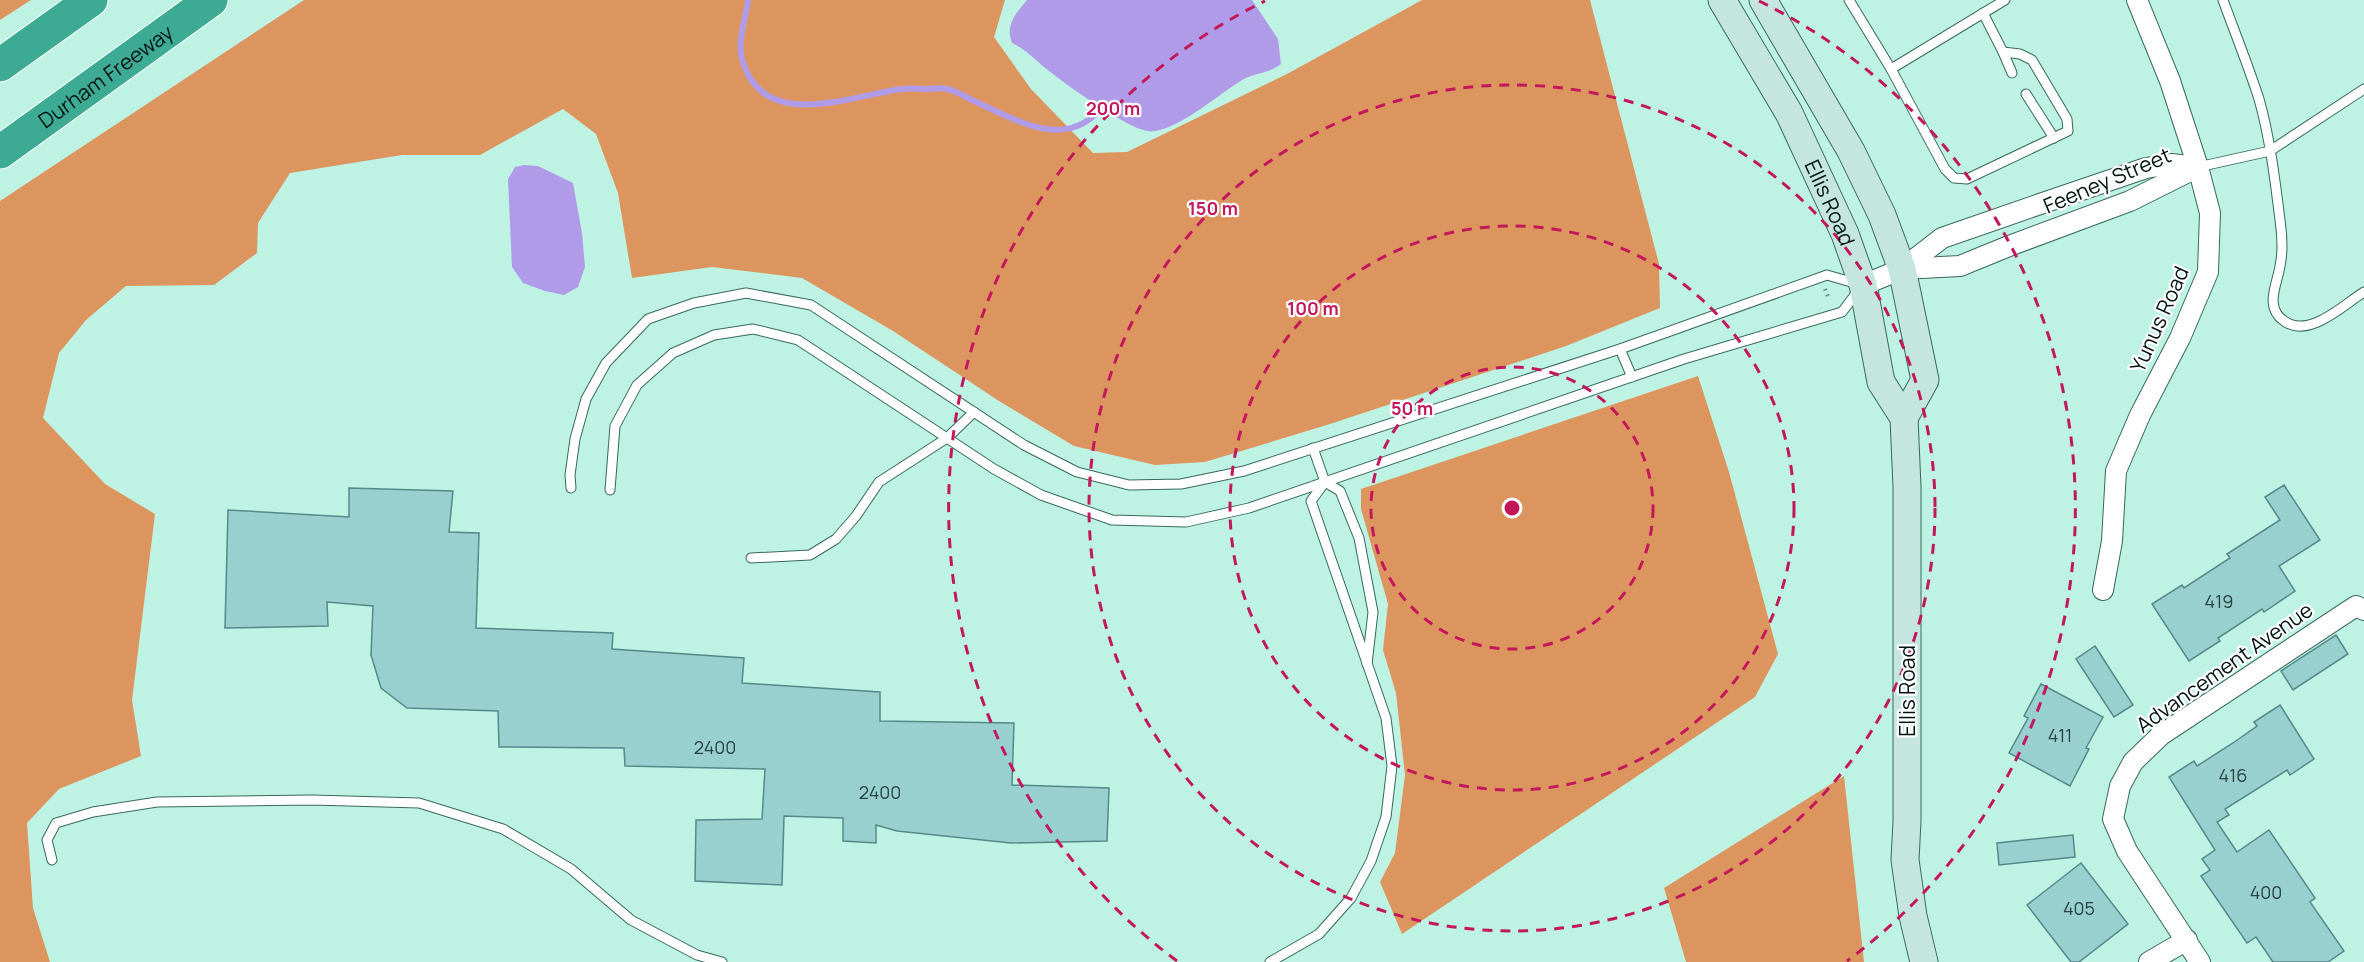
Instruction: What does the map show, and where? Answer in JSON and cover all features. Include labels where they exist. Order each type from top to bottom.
[{"type":"highway","points":[[0,65],[91,0]]},
{"type":"highway","name":"Durham Freeway","points":[[12,144],[211,0]]},
{"type":"highway","points":[[12,144],[229,0]]},
{"type":"main road","name":"Ellis Road","points":[[1722,0],[1789,113],[1845,234],[1863,285],[1881,382],[1904,418],[1908,487],[1905,860],[1913,916],[1924,962]]},
{"type":"main road","name":"Ellis Road","points":[[1763,0],[1851,151],[1882,215],[1902,269],[1925,380],[1904,418]]},
{"type":"street","name":"Yunus Road","points":[[2103,590],[2112,541],[2116,471],[2140,415],[2180,338],[2208,272],[2210,213],[2198,167],[2170,81],[2136,0]]},
{"type":"street","name":"Feeney Street","points":[[1863,285],[1902,269],[1942,238],[2146,168],[2171,164],[2198,167]]},
{"type":"street","name":"Feeney Street","points":[[1902,269],[1960,266],[2130,201],[2198,167]]},
{"type":"street","name":"Advancement Avenue","points":[[2200,962],[2127,851],[2113,819],[2120,786],[2133,762],[2161,735],[2356,606],[2364,610]]},
{"type":"street","points":[[2150,962],[2187,940]]},
{"type":"lane","points":[[1849,0],[1892,69],[1945,169],[1954,178],[1967,179],[2068,132],[2067,119],[2032,60],[2020,54],[2003,52]]},
{"type":"lane","points":[[1892,69],[2005,0]]},
{"type":"lane","points":[[2223,0],[2259,101],[2270,151],[2281,224],[2281,265],[2272,299],[2275,311],[2283,320],[2296,327],[2309,325],[2321,320],[2364,292]]},
{"type":"lane","points":[[1983,13],[2013,73]]},
{"type":"lane","points":[[2198,167],[2270,151],[2364,88]]},
{"type":"lane","points":[[2026,94],[2054,138]]},
{"type":"lane","points":[[571,488],[570,475],[575,439],[583,409],[606,363],[648,319],[705,301],[746,293],[811,305],[1024,445],[1077,472],[1130,485],[1181,484],[1244,471],[1620,349],[1827,275],[1863,285],[1842,312],[1684,359],[1249,508],[1186,522],[1112,520],[1041,495],[994,469],[798,340],[753,329],[714,335],[673,353],[637,385],[615,426],[609,490]]},
{"type":"lane","points":[[1620,349],[1632,377]]},
{"type":"lane","points":[[751,558],[810,555],[836,539],[856,516],[879,482],[947,438],[974,412]]},
{"type":"lane","points":[[1313,448],[1325,482],[1340,491],[1359,538],[1373,612],[1367,666]]},
{"type":"lane","points":[[1270,962],[1319,934],[1351,898],[1371,861],[1386,817],[1392,766],[1387,728],[1311,501],[1325,482]]},
{"type":"lane","points":[[52,860],[47,840],[56,823],[93,812],[157,802],[312,800],[419,803],[504,829],[571,869],[631,920],[697,955],[722,962]]},
{"type":"path","points":[[1825,289],[1829,299]]},
{"type":"shaded area","points":[[0,0],[31,0],[0,20]]},
{"type":"shaded area","points":[[304,0],[1005,0],[994,37],[1031,89],[1093,153],[1127,152],[1287,74],[1422,0],[1590,0],[1659,264],[1660,308],[1566,346],[1330,424],[1205,462],[1155,465],[1074,446],[999,401],[893,331],[802,278],[712,267],[632,278],[618,193],[596,134],[563,109],[480,155],[402,155],[290,173],[258,223],[257,253],[214,285],[126,286],[86,320],[59,353],[43,418],[105,484],[155,514],[132,700],[141,756],[59,789],[27,823],[33,908],[50,962],[0,962],[0,201]]},
{"type":"shaded area","points":[[1027,0],[1252,0],[1278,39],[1281,64],[1244,79],[1170,127],[1147,131],[1125,122],[1097,105],[1012,43],[1011,25]]},
{"type":"shaded area","points":[[538,166],[573,183],[582,233],[585,267],[578,287],[564,295],[523,283],[512,267],[508,179],[515,167]]},
{"type":"shaded area","points":[[1698,376],[1729,472],[1778,654],[1755,697],[1402,934],[1380,882],[1395,853],[1405,775],[1396,693],[1383,650],[1388,604],[1361,509],[1361,489]]},
{"type":"shaded area","points":[[1844,776],[1864,962],[1686,962],[1664,888]]},
{"type":"building","points":[[2284,485],[2320,540],[2279,566],[2295,591],[2264,612],[2262,609],[2218,638],[2220,641],[2189,661],[2152,604],[2182,585],[2184,588],[2230,558],[2227,554],[2280,520],[2265,497]]},
{"type":"building","points":[[349,488],[453,491],[449,532],[479,533],[476,628],[613,633],[612,649],[744,658],[742,683],[880,692],[880,721],[1014,723],[1012,785],[1109,788],[1107,841],[1011,843],[897,831],[876,825],[876,843],[843,841],[843,818],[784,816],[782,885],[695,881],[696,820],[762,819],[765,769],[625,766],[624,748],[499,747],[498,711],[407,708],[381,688],[371,655],[373,606],[327,602],[328,626],[225,628],[228,510],[349,517]]},
{"type":"building","points":[[2336,635],[2348,654],[2293,690],[2281,671]]},
{"type":"building","points":[[2095,646],[2133,705],[2114,717],[2076,659]]},
{"type":"building","points":[[2041,684],[2103,717],[2086,748],[2089,749],[2070,786],[2009,753],[2028,718],[2024,716]]},
{"type":"building","points":[[2280,705],[2314,759],[2290,775],[2287,770],[2225,809],[2229,815],[2217,822],[2237,852],[2269,830],[2315,898],[2310,902],[2344,951],[2328,962],[2273,962],[2256,937],[2247,943],[2201,876],[2210,870],[2202,859],[2215,850],[2169,777],[2194,761],[2197,766],[2233,743],[2257,726],[2254,722]]},
{"type":"building","points":[[2073,835],[2075,857],[1999,865],[1997,843]]},
{"type":"building","points":[[2081,863],[2128,924],[2079,962],[2071,962],[2027,905]]},
{"type":"waterway","points":[[748,0],[741,37],[742,59],[752,82],[768,96],[788,103],[834,102],[901,89],[943,88],[1025,124],[1060,130],[1076,127],[1092,118],[1107,102]]}]
